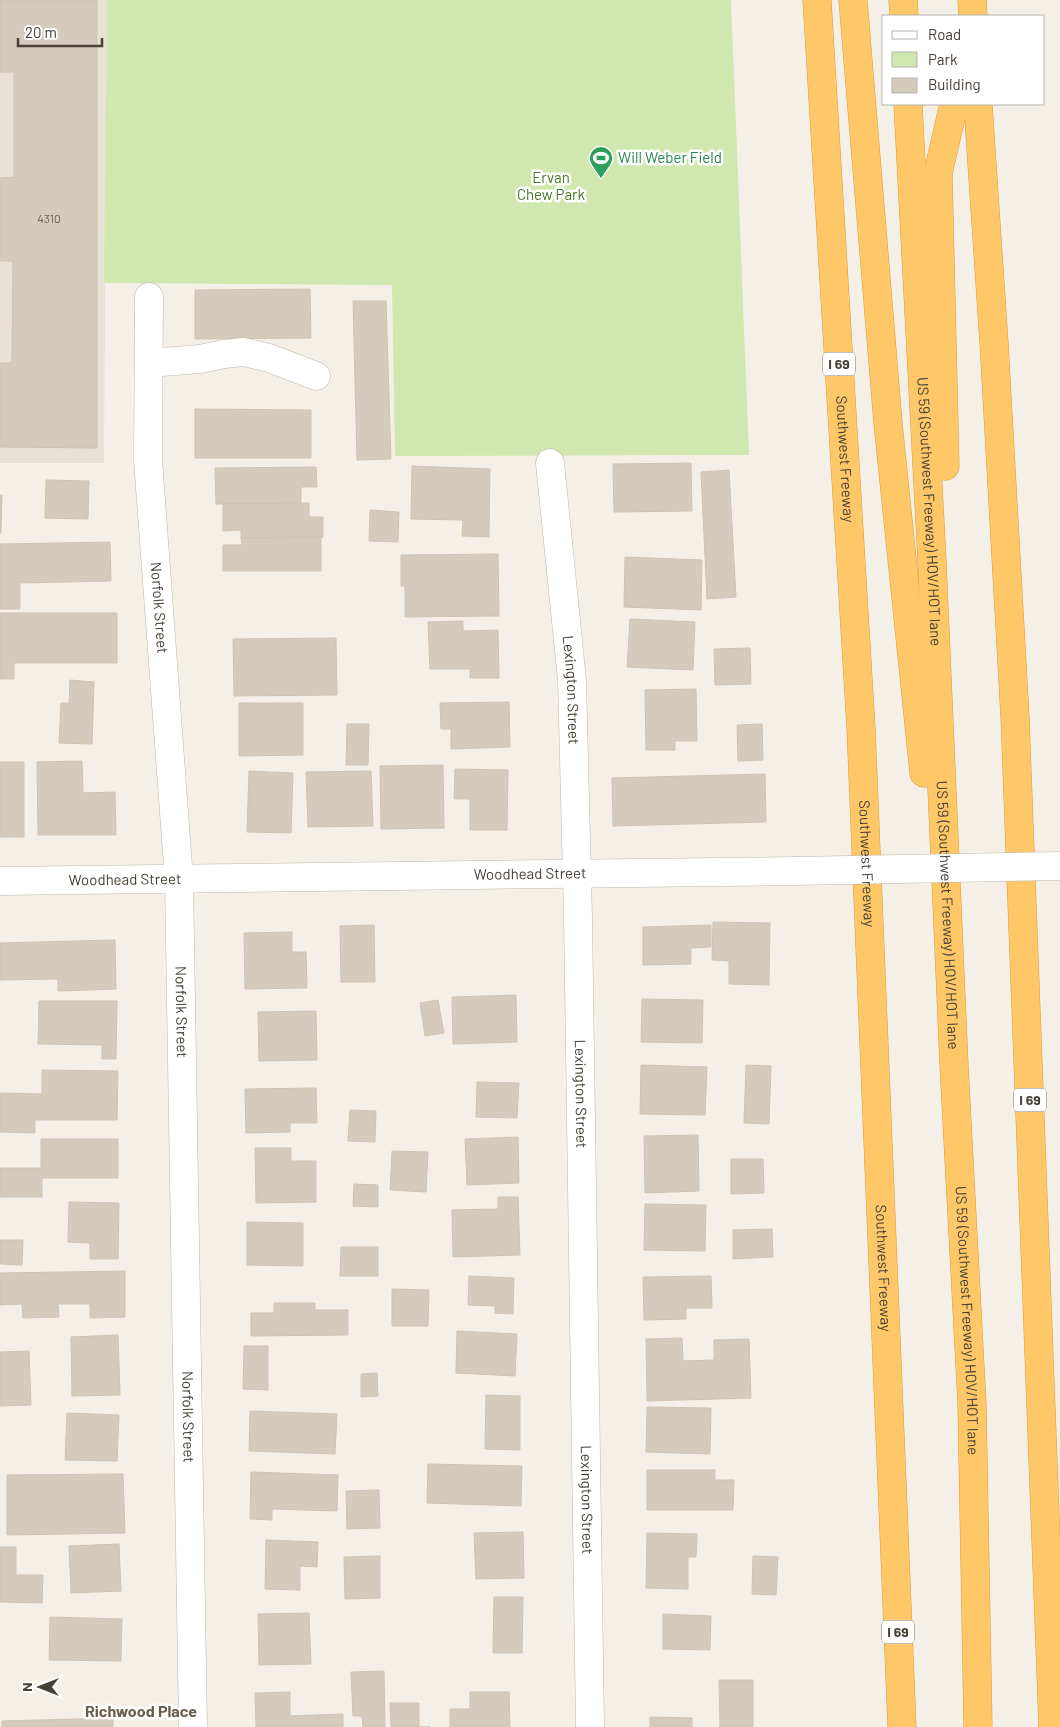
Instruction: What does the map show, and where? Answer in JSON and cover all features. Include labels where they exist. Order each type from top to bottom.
[{"type":"highway","name":"Southwest Freeway","points":[[817,0],[861,728],[902,1727]]},
{"type":"highway","points":[[853,0],[888,423],[954,1065]]},
{"type":"highway","points":[[903,0],[904,15]]},
{"type":"highway","points":[[972,0],[972,15]]},
{"type":"highway","name":"US 59 (Southwest Freeway) HOV/HOT lane","points":[[908,105],[972,1404],[978,1727]]},
{"type":"highway","points":[[954,105],[938,173],[951,676],[954,1065]]},
{"type":"highway","name":"I 69","points":[[978,105],[994,344],[1015,717],[1053,1727]]},
{"type":"street","name":"Norfolk Street","points":[[149,297],[148,460],[179,880],[193,1727]]},
{"type":"street","points":[[149,362],[200,359],[233,352],[244,352],[269,358],[316,376]]},
{"type":"street","name":"Lexington Street","points":[[550,463],[572,680],[577,872],[590,1727]]},
{"type":"street","name":"Woodhead Street","points":[[0,882],[1060,866]]},
{"type":"shaded area","points":[[0,0],[107,0],[104,463],[0,463]]},
{"type":"green space","name":"Ervan Chew Park","points":[[107,0],[731,0],[749,455],[395,456],[392,285],[104,283]]},
{"type":"building","points":[[0,0],[97,0],[97,448],[0,447],[0,363],[12,363],[13,261],[0,261],[0,178],[14,177],[14,72],[0,72]]},
{"type":"building","points":[[310,289],[311,338],[195,339],[195,290]]},
{"type":"building","points":[[353,301],[386,301],[391,459],[357,460]]},
{"type":"building","points":[[195,409],[311,410],[311,458],[195,458]]},
{"type":"building","points":[[691,463],[692,511],[614,512],[613,464]]},
{"type":"building","points":[[412,466],[490,469],[489,537],[462,536],[463,520],[411,519]]},
{"type":"building","points":[[316,467],[317,487],[301,487],[301,503],[216,504],[215,468]]},
{"type":"building","points":[[729,470],[736,597],[707,599],[701,472]]},
{"type":"building","points":[[46,480],[89,481],[88,519],[45,518]]},
{"type":"building","points":[[0,495],[2,495],[1,533],[0,533]]},
{"type":"building","points":[[309,503],[309,517],[323,517],[323,537],[241,538],[241,530],[223,531],[223,504]]},
{"type":"building","points":[[370,510],[399,512],[398,542],[369,541]]},
{"type":"building","points":[[321,537],[321,571],[223,571],[223,545],[242,545],[241,538]]},
{"type":"building","points":[[110,542],[111,581],[20,583],[20,609],[0,609],[0,544]]},
{"type":"building","points":[[498,554],[499,616],[405,617],[405,586],[401,586],[401,555]]},
{"type":"building","points":[[625,557],[702,560],[701,610],[624,607]]},
{"type":"building","points":[[0,613],[117,613],[117,663],[14,663],[14,679],[0,679]]},
{"type":"building","points":[[630,619],[695,622],[693,670],[627,667]]},
{"type":"building","points":[[463,621],[463,631],[498,630],[499,678],[470,678],[470,669],[430,669],[428,622]]},
{"type":"building","points":[[336,638],[337,695],[234,696],[233,639]]},
{"type":"building","points":[[750,648],[751,684],[715,685],[714,649]]},
{"type":"building","points":[[70,680],[94,682],[92,744],[59,743],[61,703],[69,703]]},
{"type":"building","points":[[696,689],[697,741],[675,741],[675,750],[646,750],[645,690]]},
{"type":"building","points":[[509,702],[510,747],[451,749],[451,729],[441,729],[440,703]]},
{"type":"building","points":[[239,703],[303,703],[303,755],[239,756]]},
{"type":"building","points":[[347,724],[369,724],[368,765],[346,765]]},
{"type":"building","points":[[762,724],[763,760],[738,761],[737,725]]},
{"type":"building","points":[[82,761],[83,793],[115,792],[116,835],[38,835],[37,762]]},
{"type":"building","points":[[0,762],[24,762],[24,837],[0,837]]},
{"type":"building","points":[[443,765],[444,828],[381,829],[380,766]]},
{"type":"building","points":[[455,769],[508,770],[507,830],[470,830],[470,799],[454,799]]},
{"type":"building","points":[[249,771],[293,773],[291,833],[247,832]]},
{"type":"building","points":[[371,771],[373,826],[308,827],[306,772]]},
{"type":"building","points":[[765,774],[766,822],[613,826],[612,778]]},
{"type":"building","points":[[713,922],[770,923],[769,985],[729,984],[729,961],[712,960]]},
{"type":"building","points":[[374,925],[375,982],[341,982],[340,926]]},
{"type":"building","points":[[711,925],[711,947],[691,948],[691,964],[643,965],[643,927]]},
{"type":"building","points":[[292,932],[292,952],[306,952],[307,988],[245,989],[244,933]]},
{"type":"building","points":[[115,940],[116,989],[58,991],[58,979],[0,980],[0,943]]},
{"type":"building","points":[[516,995],[517,1042],[453,1044],[452,997]]},
{"type":"building","points":[[642,999],[703,1000],[702,1043],[641,1042]]},
{"type":"building","points":[[438,1000],[444,1033],[425,1036],[420,1003]]},
{"type":"building","points":[[39,1001],[117,1001],[116,1059],[102,1059],[102,1045],[38,1044]]},
{"type":"building","points":[[316,1011],[317,1060],[259,1061],[258,1012]]},
{"type":"building","points":[[641,1065],[707,1067],[705,1115],[640,1114]]},
{"type":"building","points":[[746,1065],[771,1066],[769,1124],[744,1123]]},
{"type":"building","points":[[42,1070],[118,1071],[117,1120],[35,1120],[35,1133],[0,1132],[0,1093],[42,1094]]},
{"type":"building","points":[[477,1082],[519,1083],[517,1118],[476,1117]]},
{"type":"building","points":[[316,1088],[317,1123],[290,1123],[290,1132],[246,1133],[245,1089]]},
{"type":"building","points":[[350,1110],[376,1111],[375,1142],[348,1141]]},
{"type":"building","points":[[698,1135],[699,1191],[645,1193],[644,1136]]},
{"type":"building","points":[[518,1137],[519,1183],[467,1185],[465,1139]]},
{"type":"building","points":[[41,1139],[118,1139],[118,1178],[42,1178],[42,1197],[0,1197],[0,1168],[41,1168]]},
{"type":"building","points":[[255,1148],[291,1148],[291,1161],[316,1161],[316,1202],[256,1203]]},
{"type":"building","points":[[392,1151],[428,1152],[426,1192],[390,1190]]},
{"type":"building","points":[[731,1159],[763,1159],[764,1193],[731,1194]]},
{"type":"building","points":[[354,1184],[378,1185],[378,1207],[353,1206]]},
{"type":"building","points":[[498,1197],[518,1197],[520,1255],[453,1257],[452,1210],[498,1209]]},
{"type":"building","points":[[69,1202],[119,1203],[118,1259],[90,1259],[90,1243],[68,1242]]},
{"type":"building","points":[[645,1204],[706,1205],[705,1251],[644,1250]]},
{"type":"building","points":[[247,1222],[303,1223],[303,1266],[247,1265]]},
{"type":"building","points":[[772,1229],[773,1257],[733,1259],[733,1230]]},
{"type":"building","points":[[0,1240],[23,1240],[22,1265],[0,1264]]},
{"type":"building","points":[[341,1247],[378,1247],[378,1276],[340,1276]]},
{"type":"building","points":[[125,1271],[125,1317],[90,1318],[90,1304],[58,1304],[59,1317],[23,1318],[22,1304],[0,1305],[0,1273]]},
{"type":"building","points":[[469,1276],[514,1278],[513,1314],[495,1313],[495,1306],[468,1305]]},
{"type":"building","points":[[711,1276],[712,1308],[686,1308],[686,1319],[644,1320],[643,1277]]},
{"type":"building","points":[[392,1289],[429,1290],[428,1326],[392,1326]]},
{"type":"building","points":[[274,1303],[315,1303],[315,1310],[348,1310],[348,1335],[251,1336],[251,1313],[274,1313]]},
{"type":"building","points":[[457,1331],[517,1334],[515,1376],[456,1373]]},
{"type":"building","points":[[118,1335],[120,1395],[72,1396],[71,1337]]},
{"type":"building","points":[[682,1338],[683,1361],[714,1360],[714,1340],[749,1339],[751,1398],[647,1401],[646,1339]]},
{"type":"building","points":[[244,1346],[268,1346],[268,1390],[243,1389]]},
{"type":"building","points":[[29,1351],[31,1405],[0,1406],[0,1352]]},
{"type":"building","points":[[377,1373],[378,1396],[361,1397],[361,1374]]},
{"type":"building","points":[[486,1395],[520,1396],[520,1450],[485,1449]]},
{"type":"building","points":[[647,1407],[711,1408],[710,1454],[646,1452]]},
{"type":"building","points":[[250,1411],[337,1414],[335,1454],[249,1451]]},
{"type":"building","points":[[67,1413],[119,1415],[117,1461],[65,1460]]},
{"type":"building","points":[[428,1464],[522,1466],[521,1506],[427,1503]]},
{"type":"building","points":[[647,1470],[715,1470],[715,1480],[734,1480],[733,1510],[647,1510]]},
{"type":"building","points":[[251,1472],[338,1475],[337,1511],[272,1509],[272,1520],[250,1519]]},
{"type":"building","points":[[123,1474],[125,1533],[7,1535],[7,1475]]},
{"type":"building","points":[[379,1490],[380,1528],[347,1529],[346,1491]]},
{"type":"building","points":[[523,1532],[524,1578],[476,1579],[474,1533]]},
{"type":"building","points":[[647,1533],[697,1534],[696,1557],[688,1557],[688,1589],[646,1588]]},
{"type":"building","points":[[266,1540],[318,1542],[317,1567],[300,1566],[300,1590],[265,1589]]},
{"type":"building","points":[[119,1544],[121,1591],[71,1593],[69,1546]]},
{"type":"building","points":[[0,1547],[16,1547],[16,1575],[43,1575],[42,1603],[0,1602]]},
{"type":"building","points":[[380,1556],[380,1598],[345,1599],[344,1557]]},
{"type":"building","points":[[753,1556],[778,1557],[776,1595],[752,1594]]},
{"type":"building","points":[[494,1597],[523,1597],[522,1653],[493,1653]]},
{"type":"building","points":[[309,1613],[311,1664],[259,1665],[258,1614]]},
{"type":"building","points":[[663,1614],[711,1616],[710,1650],[663,1649]]},
{"type":"building","points":[[50,1617],[122,1619],[121,1661],[49,1660]]},
{"type":"building","points":[[384,1671],[385,1727],[363,1727],[362,1716],[353,1716],[351,1672]]},
{"type":"building","points":[[719,1680],[753,1680],[753,1727],[720,1727]]},
{"type":"building","points":[[290,1692],[290,1716],[343,1714],[343,1727],[256,1727],[255,1693]]},
{"type":"building","points":[[470,1692],[509,1692],[510,1727],[450,1727],[450,1709],[470,1709]]},
{"type":"building","points":[[390,1703],[419,1703],[419,1727],[391,1727]]},
{"type":"building","points":[[650,1717],[692,1718],[692,1727],[650,1727]]},
{"type":"building","points":[[113,1718],[113,1727],[2,1727],[2,1721]]},
{"type":"place","name":"Will Weber Field","points":[[601,179]]},
{"type":"district","name":"Richwood Place","points":[[141,1711]]}]
